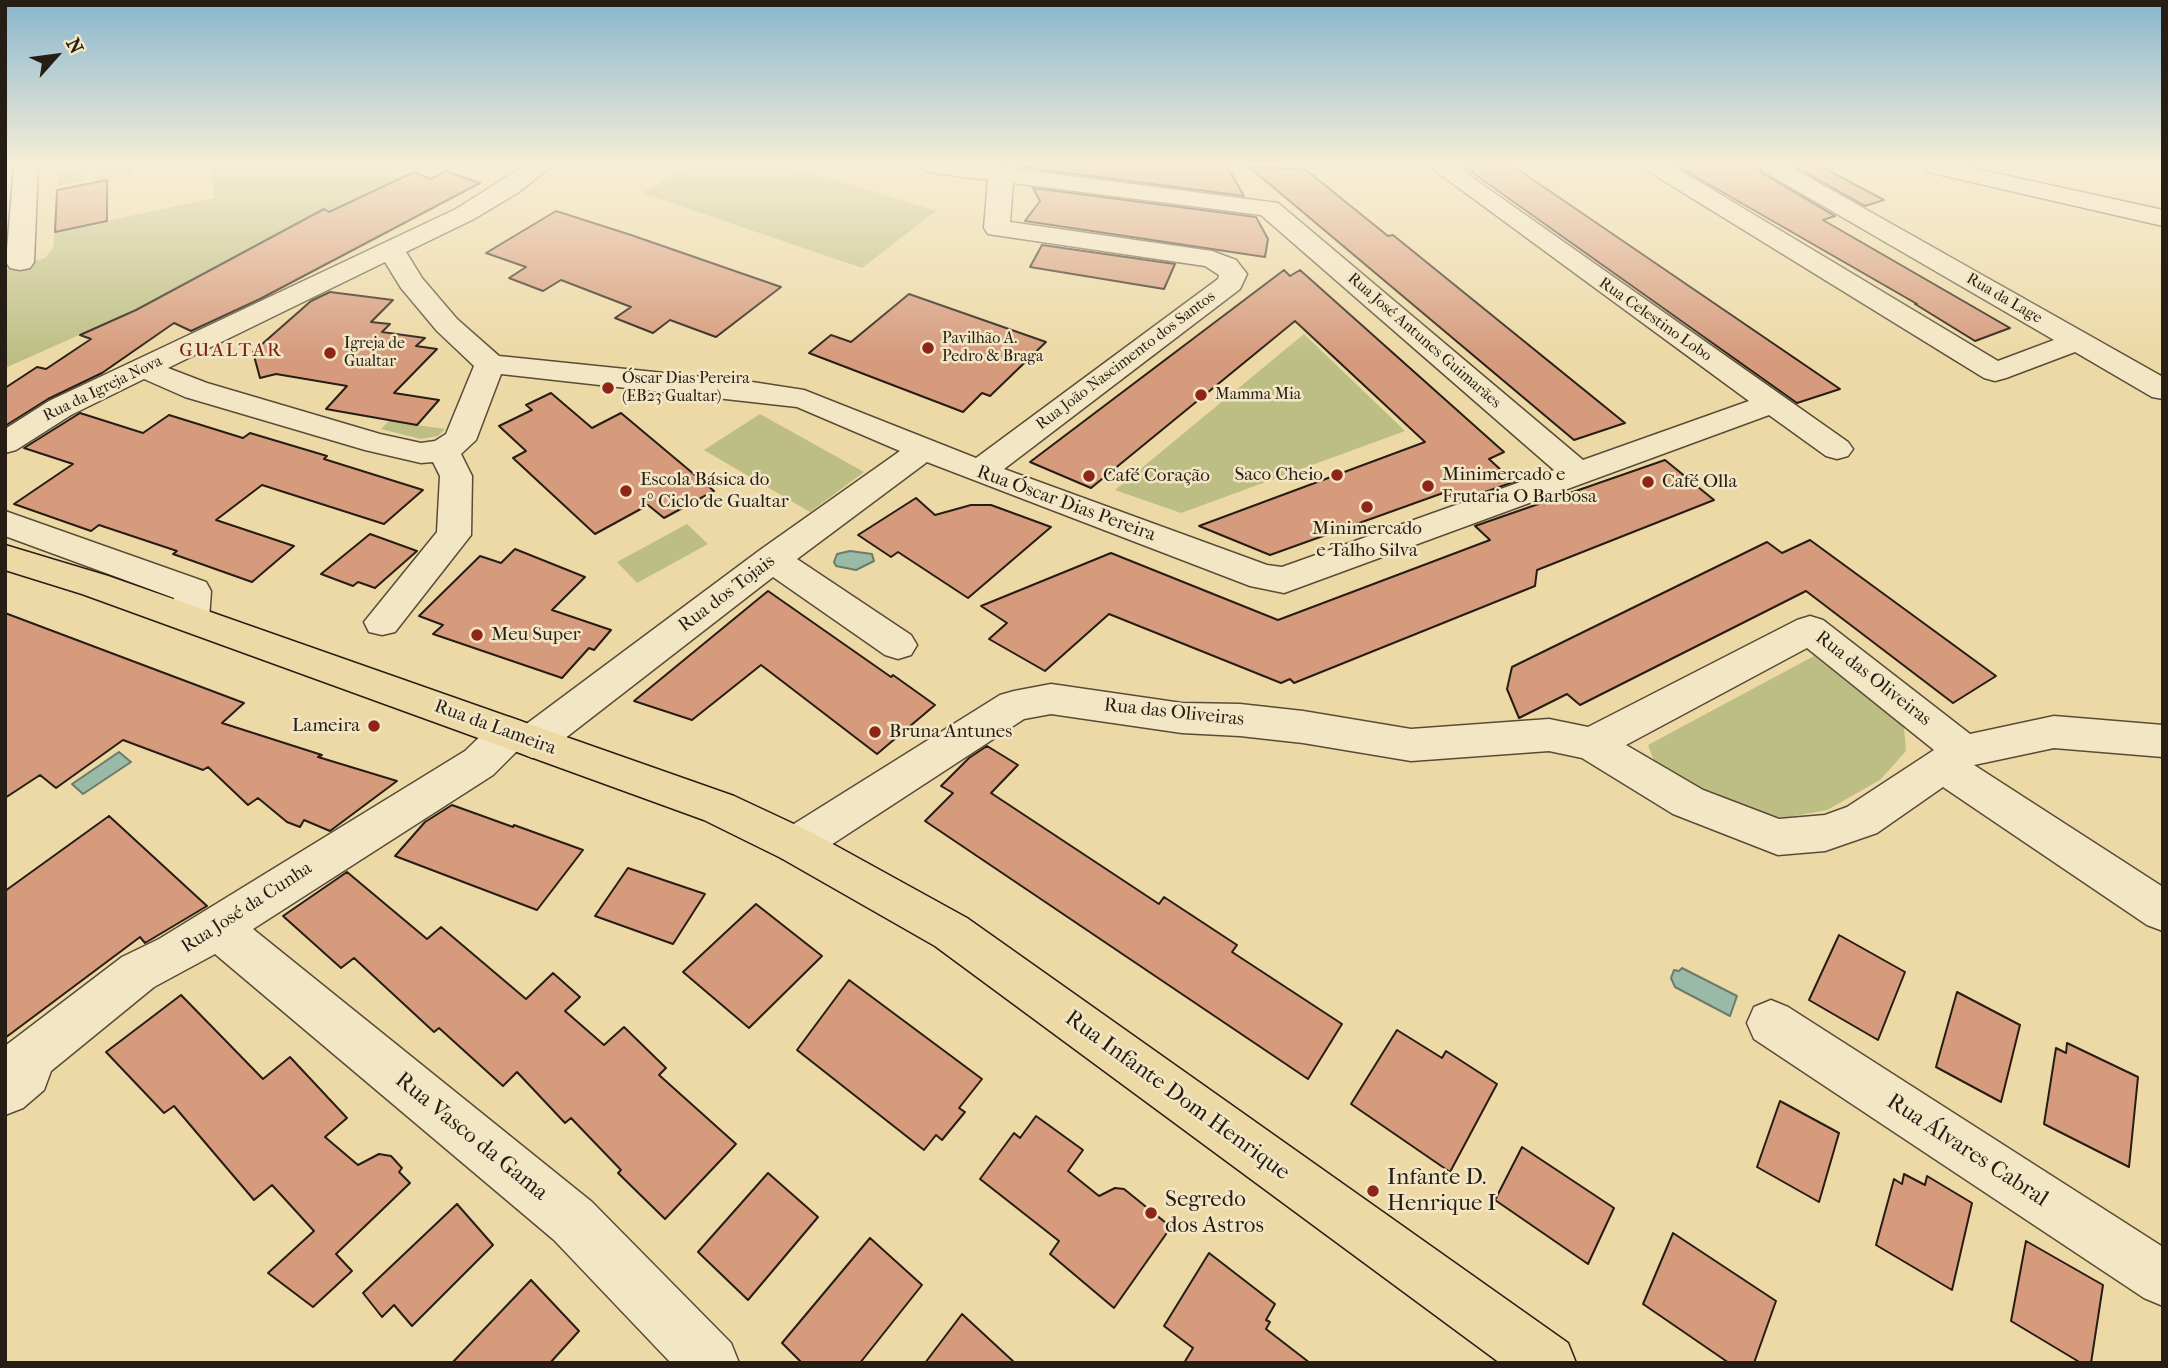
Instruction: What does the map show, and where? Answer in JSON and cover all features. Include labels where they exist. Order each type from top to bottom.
[{"type":"main road","name":"Rua da Lameira","points":[[5,556],[191,619],[719,808],[796,845]]},
{"type":"main road","name":"Rua Infante Dom Henrique","points":[[796,845],[951,932],[1548,1363]]},
{"type":"street","points":[[20,262],[22,230]]},
{"type":"street","name":"Rua da Igreja Nova","points":[[5,443],[53,412],[432,230]]},
{"type":"street","name":"Rua João Nascimento dos Santos","points":[[979,472],[1230,283],[1233,274],[1226,265],[1212,259],[1011,230]]},
{"type":"street","name":"Rua José Antunes Guimarães","points":[[1294,230],[1579,474]]},
{"type":"street","name":"Rua Celestino Lobo","points":[[1530,230],[1837,449]]},
{"type":"street","points":[[1762,230],[1995,372],[2078,341]]},
{"type":"street","name":"Rua da Lage","points":[[1884,230],[2163,390]]},
{"type":"street","points":[[145,369],[196,390],[376,443],[421,453],[443,451],[460,440],[490,364],[447,326],[411,282],[391,250]]},
{"type":"street","name":"Rua Óscar Dias Pereira","points":[[490,364],[752,391],[804,399],[979,472],[1263,577],[1284,580],[1772,403]]},
{"type":"street","points":[[2131,371],[2163,373]]},
{"type":"street","name":"Rua dos Tojais","points":[[520,737],[924,449]]},
{"type":"street","points":[[382,622],[454,535],[456,476],[443,451]]},
{"type":"street","points":[[5,523],[193,591],[191,619]]},
{"type":"street","points":[[772,559],[898,645]]},
{"type":"street","name":"Rua das Oliveiras","points":[[1592,744],[1810,630],[1953,758]]},
{"type":"street","name":"Rua das Oliveiras","points":[[796,845],[1014,706],[1051,699],[1182,718],[1240,720],[1303,727],[1411,745],[1549,736],[1592,744],[1688,802],[1778,837],[1825,833],[1862,820],[1953,758],[2054,732],[2163,741]]},
{"type":"street","name":"Rua José da Cunha","points":[[5,1091],[27,1073],[21,1064],[138,972],[175,954],[520,737]]},
{"type":"street","points":[[1953,758],[2163,911]]},
{"type":"street","name":"Rua Vasco da Gama","points":[[216,927],[573,1221],[711,1363]]},
{"type":"street","name":"Rua Álvares Cabral","points":[[1772,1023],[2163,1279]]},
{"type":"green space","points":[[289,230],[124,315],[5,368],[5,270],[45,258],[53,248],[55,232]]},
{"type":"green space","points":[[750,230],[912,230],[862,268]]},
{"type":"green space","points":[[1304,334],[1405,431],[1181,513],[1115,490]]},
{"type":"green space","points":[[760,414],[864,472],[810,512],[704,450]]},
{"type":"green space","points":[[390,420],[445,429],[438,436],[421,439],[381,429]]},
{"type":"green space","points":[[687,524],[708,544],[637,583],[617,562]]},
{"type":"green space","points":[[1814,656],[1904,727],[1906,751],[1880,780],[1827,810],[1784,818],[1741,809],[1678,779],[1654,761],[1648,745]]},
{"type":"shaded area","points":[[850,551],[872,554],[874,561],[856,570],[836,566],[834,562],[837,554]]},
{"type":"shaded area","points":[[119,752],[131,762],[83,794],[72,784]]},
{"type":"shaded area","points":[[1682,968],[1737,996],[1730,1016],[1675,987],[1671,978],[1674,970],[1679,971]]},
{"type":"building","points":[[285,230],[391,230],[260,299],[191,331],[174,323],[102,373],[48,399],[5,426],[5,388],[37,367],[46,369],[91,339],[80,335],[136,310]]},
{"type":"building","points":[[525,230],[615,230],[781,287],[716,337],[670,320],[653,333],[615,318],[631,307],[561,280],[543,291],[509,278],[526,267],[486,253]]},
{"type":"building","points":[[1084,230],[1263,230],[1268,239],[1265,257]]},
{"type":"building","points":[[1324,230],[1380,230],[1388,236],[1393,235],[1625,423],[1574,440]]},
{"type":"building","points":[[1553,230],[1607,230],[1840,389],[1797,403]]},
{"type":"building","points":[[1788,230],[1840,230],[2010,328],[1975,341],[1917,304]]},
{"type":"building","points":[[1042,245],[1175,264],[1164,289],[1030,267]]},
{"type":"building","points":[[1284,270],[1290,276],[1300,270],[1504,452],[1489,459],[1514,482],[1453,503],[1443,493],[1270,555],[1199,526],[1425,442],[1295,321],[1091,488],[1030,462]]},
{"type":"building","points":[[330,292],[393,300],[371,322],[390,324],[382,332],[425,338],[416,346],[437,349],[394,393],[439,400],[417,425],[326,409],[347,386],[276,374],[260,378],[253,352],[311,301]]},
{"type":"building","name":"Pavilhão A. Pedro & Braga","points":[[909,294],[1046,342],[990,396],[982,393],[963,412],[809,353],[831,335],[851,342]]},
{"type":"building","points":[[551,393],[592,428],[621,413],[714,491],[664,518],[648,505],[595,534],[513,458],[526,451],[499,426],[532,410],[526,405]]},
{"type":"building","points":[[80,413],[143,433],[169,415],[243,438],[250,433],[327,456],[324,459],[423,490],[384,524],[262,485],[216,520],[294,546],[252,582],[173,554],[177,551],[99,525],[91,531],[14,504],[73,464],[24,448]]},
{"type":"building","points":[[1665,460],[1714,500],[1537,570],[1535,586],[1294,683],[1290,679],[1281,683],[1109,614],[1045,671],[989,639],[1007,623],[981,606],[1111,553],[1278,620],[1490,540],[1475,526]]},
{"type":"building","points":[[916,498],[935,515],[971,505],[991,505],[1051,527],[968,598],[898,552],[891,557],[858,535]]},
{"type":"building","points":[[370,534],[417,551],[375,588],[358,582],[353,586],[321,574]]},
{"type":"building","points":[[1810,540],[1996,676],[1953,703],[1806,591],[1580,705],[1567,694],[1519,718],[1507,689],[1512,667],[1767,542],[1782,553]]},
{"type":"building","points":[[515,549],[585,577],[552,610],[611,630],[594,650],[589,648],[562,678],[433,634],[443,625],[419,616],[480,556],[501,563]]},
{"type":"building","points":[[768,591],[935,705],[877,754],[761,665],[692,720],[634,701]]},
{"type":"building","points":[[5,613],[244,703],[222,723],[397,781],[330,831],[304,820],[300,827],[287,822],[258,798],[248,805],[208,767],[203,770],[123,740],[56,788],[40,775],[5,798]]},
{"type":"building","points":[[987,746],[1018,765],[991,793],[1159,904],[1164,897],[1237,945],[1232,952],[1342,1024],[1308,1079],[925,821],[953,793],[941,786],[969,758]]},
{"type":"building","points":[[452,805],[583,850],[537,910],[395,856],[425,822]]},
{"type":"building","points":[[109,816],[207,906],[145,943],[140,937],[5,1038],[5,891]]},
{"type":"building","points":[[628,868],[705,894],[673,944],[595,916]]},
{"type":"building","points":[[347,872],[427,939],[441,927],[526,999],[553,973],[580,997],[565,1011],[604,1045],[624,1027],[666,1068],[659,1075],[736,1144],[665,1219],[618,1173],[621,1170],[571,1118],[565,1123],[517,1072],[503,1086],[439,1028],[434,1032],[354,958],[341,968],[283,916]]},
{"type":"building","points":[[756,904],[822,956],[749,1028],[683,972]]},
{"type":"building","points":[[1839,935],[1905,972],[1878,1040],[1809,1000]]},
{"type":"building","points":[[849,980],[982,1079],[959,1108],[965,1112],[942,1140],[936,1135],[924,1150],[797,1050]]},
{"type":"building","points":[[1957,992],[2020,1025],[2001,1102],[1936,1067]]},
{"type":"building","points":[[181,995],[263,1079],[290,1057],[347,1118],[325,1137],[358,1165],[379,1154],[391,1156],[402,1168],[399,1172],[410,1183],[336,1254],[352,1271],[313,1307],[268,1273],[314,1231],[272,1185],[254,1200],[174,1106],[164,1113],[106,1052]]},
{"type":"building","points":[[1397,1030],[1442,1058],[1446,1051],[1497,1084],[1450,1172],[1351,1104]]},
{"type":"building","points":[[2067,1043],[2138,1077],[2129,1167],[2044,1124],[2056,1048],[2066,1053]]},
{"type":"building","points":[[1780,1101],[1839,1133],[1819,1202],[1757,1167]]},
{"type":"building","points":[[1036,1116],[1083,1150],[1068,1171],[1099,1196],[1115,1188],[1124,1189],[1171,1227],[1114,1308],[1050,1254],[1059,1241],[980,1179],[1014,1133],[1020,1138]]},
{"type":"building","points":[[1522,1147],[1614,1208],[1588,1264],[1495,1200]]},
{"type":"building","points":[[768,1173],[818,1217],[748,1300],[698,1252]]},
{"type":"building","points":[[1904,1174],[1925,1185],[1927,1176],[1972,1203],[1952,1290],[1876,1245],[1894,1179],[1902,1184]]},
{"type":"building","points":[[457,1204],[493,1245],[412,1326],[394,1305],[382,1317],[363,1293]]},
{"type":"building","points":[[1673,1233],[1776,1301],[1754,1363],[1729,1363],[1643,1304]]},
{"type":"building","points":[[870,1238],[922,1285],[860,1363],[802,1363],[782,1343]]},
{"type":"building","points":[[2026,1241],[2103,1285],[2091,1363],[2081,1363],[2011,1321]]},
{"type":"building","points":[[1209,1253],[1275,1304],[1266,1320],[1270,1322],[1266,1329],[1310,1363],[1184,1363],[1193,1348],[1164,1326]]},
{"type":"building","points":[[531,1280],[579,1331],[550,1363],[452,1363]]},
{"type":"building","points":[[962,1314],[1015,1363],[925,1363]]},
{"type":"place","name":"Pavilhão A. Pedro & Braga","points":[[928,348]]},
{"type":"place","name":"Igreja de Gualtar","points":[[330,353]]},
{"type":"place","name":"Óscar Dias Pereira (EB23 Gualtar)","points":[[608,388]]},
{"type":"place","name":"Mamma Mia","points":[[1201,395]]},
{"type":"place","name":"Saco Cheio","points":[[1337,475]]},
{"type":"place","name":"Café Coração","points":[[1089,476]]},
{"type":"place","name":"Café Olla","points":[[1648,482]]},
{"type":"place","name":"Minimercado e Frutaria O Barbosa","points":[[1428,486]]},
{"type":"place","name":"Escola Básica do 1º Ciclo de Gualtar","points":[[626,491]]},
{"type":"place","name":"Minimercado e Talho Silva","points":[[1367,507]]},
{"type":"place","name":"Meu Super","points":[[477,635]]},
{"type":"place","name":"Lameira","points":[[374,726]]},
{"type":"place","name":"Bruna Antunes","points":[[875,732]]},
{"type":"place","name":"Infante D. Henrique I","points":[[1373,1191]]},
{"type":"place","name":"Segredo dos Astros","points":[[1151,1213]]},
{"type":"district","name":"GUALTAR","points":[[231,351]]}]
